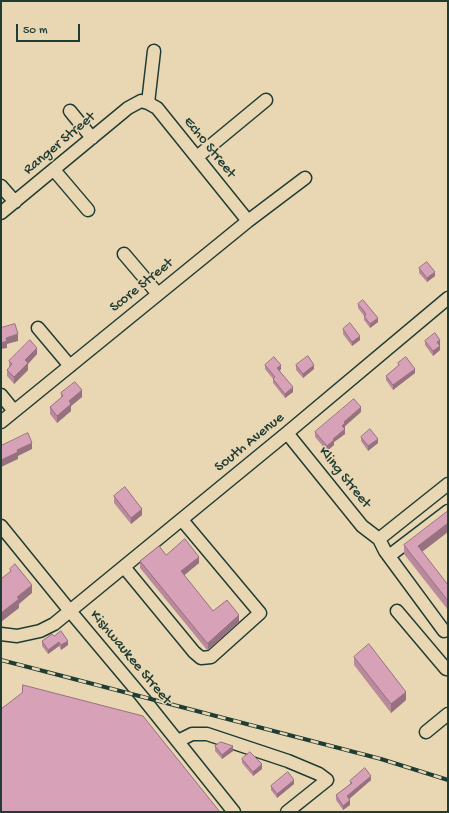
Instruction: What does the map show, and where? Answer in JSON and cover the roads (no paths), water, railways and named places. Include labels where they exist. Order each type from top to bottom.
[{"type":"street","points":[[144,102],[154,51]]},
{"type":"street","points":[[197,158],[266,100]]},
{"type":"street","name":"Ranger Street","points":[[1,213],[128,108],[144,102]]},
{"type":"street","name":"Echo Street","points":[[144,102],[156,108],[248,221]]},
{"type":"street","points":[[70,111],[92,138]]},
{"type":"street","points":[[54,170],[88,210]]},
{"type":"street","name":"Score Street","points":[[1,422],[248,221],[305,178]]},
{"type":"street","points":[[1,186],[14,202]]},
{"type":"street","points":[[124,254],[158,294]]},
{"type":"street","name":"South Avenue","points":[[1,634],[17,636],[40,631],[54,624],[182,520],[448,298]]},
{"type":"street","points":[[38,328],[70,366]]},
{"type":"street","points":[[1,395],[14,411]]},
{"type":"street","name":"Kling Street","points":[[287,433],[362,526],[379,539]]},
{"type":"street","points":[[444,631],[389,556],[379,539],[448,484]]},
{"type":"street","points":[[389,556],[448,511]]},
{"type":"street","points":[[124,567],[194,652],[201,658],[211,657],[260,613],[182,520]]},
{"type":"street","name":"Kishwaukee Street","points":[[1,526],[143,698],[234,812]]},
{"type":"street","points":[[397,611],[446,669],[448,669]]},
{"type":"street","points":[[426,732],[448,714]]},
{"type":"street","points":[[178,741],[192,734],[207,734],[288,761],[320,774],[327,780],[287,812]]},
{"type":"railway","points":[[1,660],[381,759],[448,780]]}]
